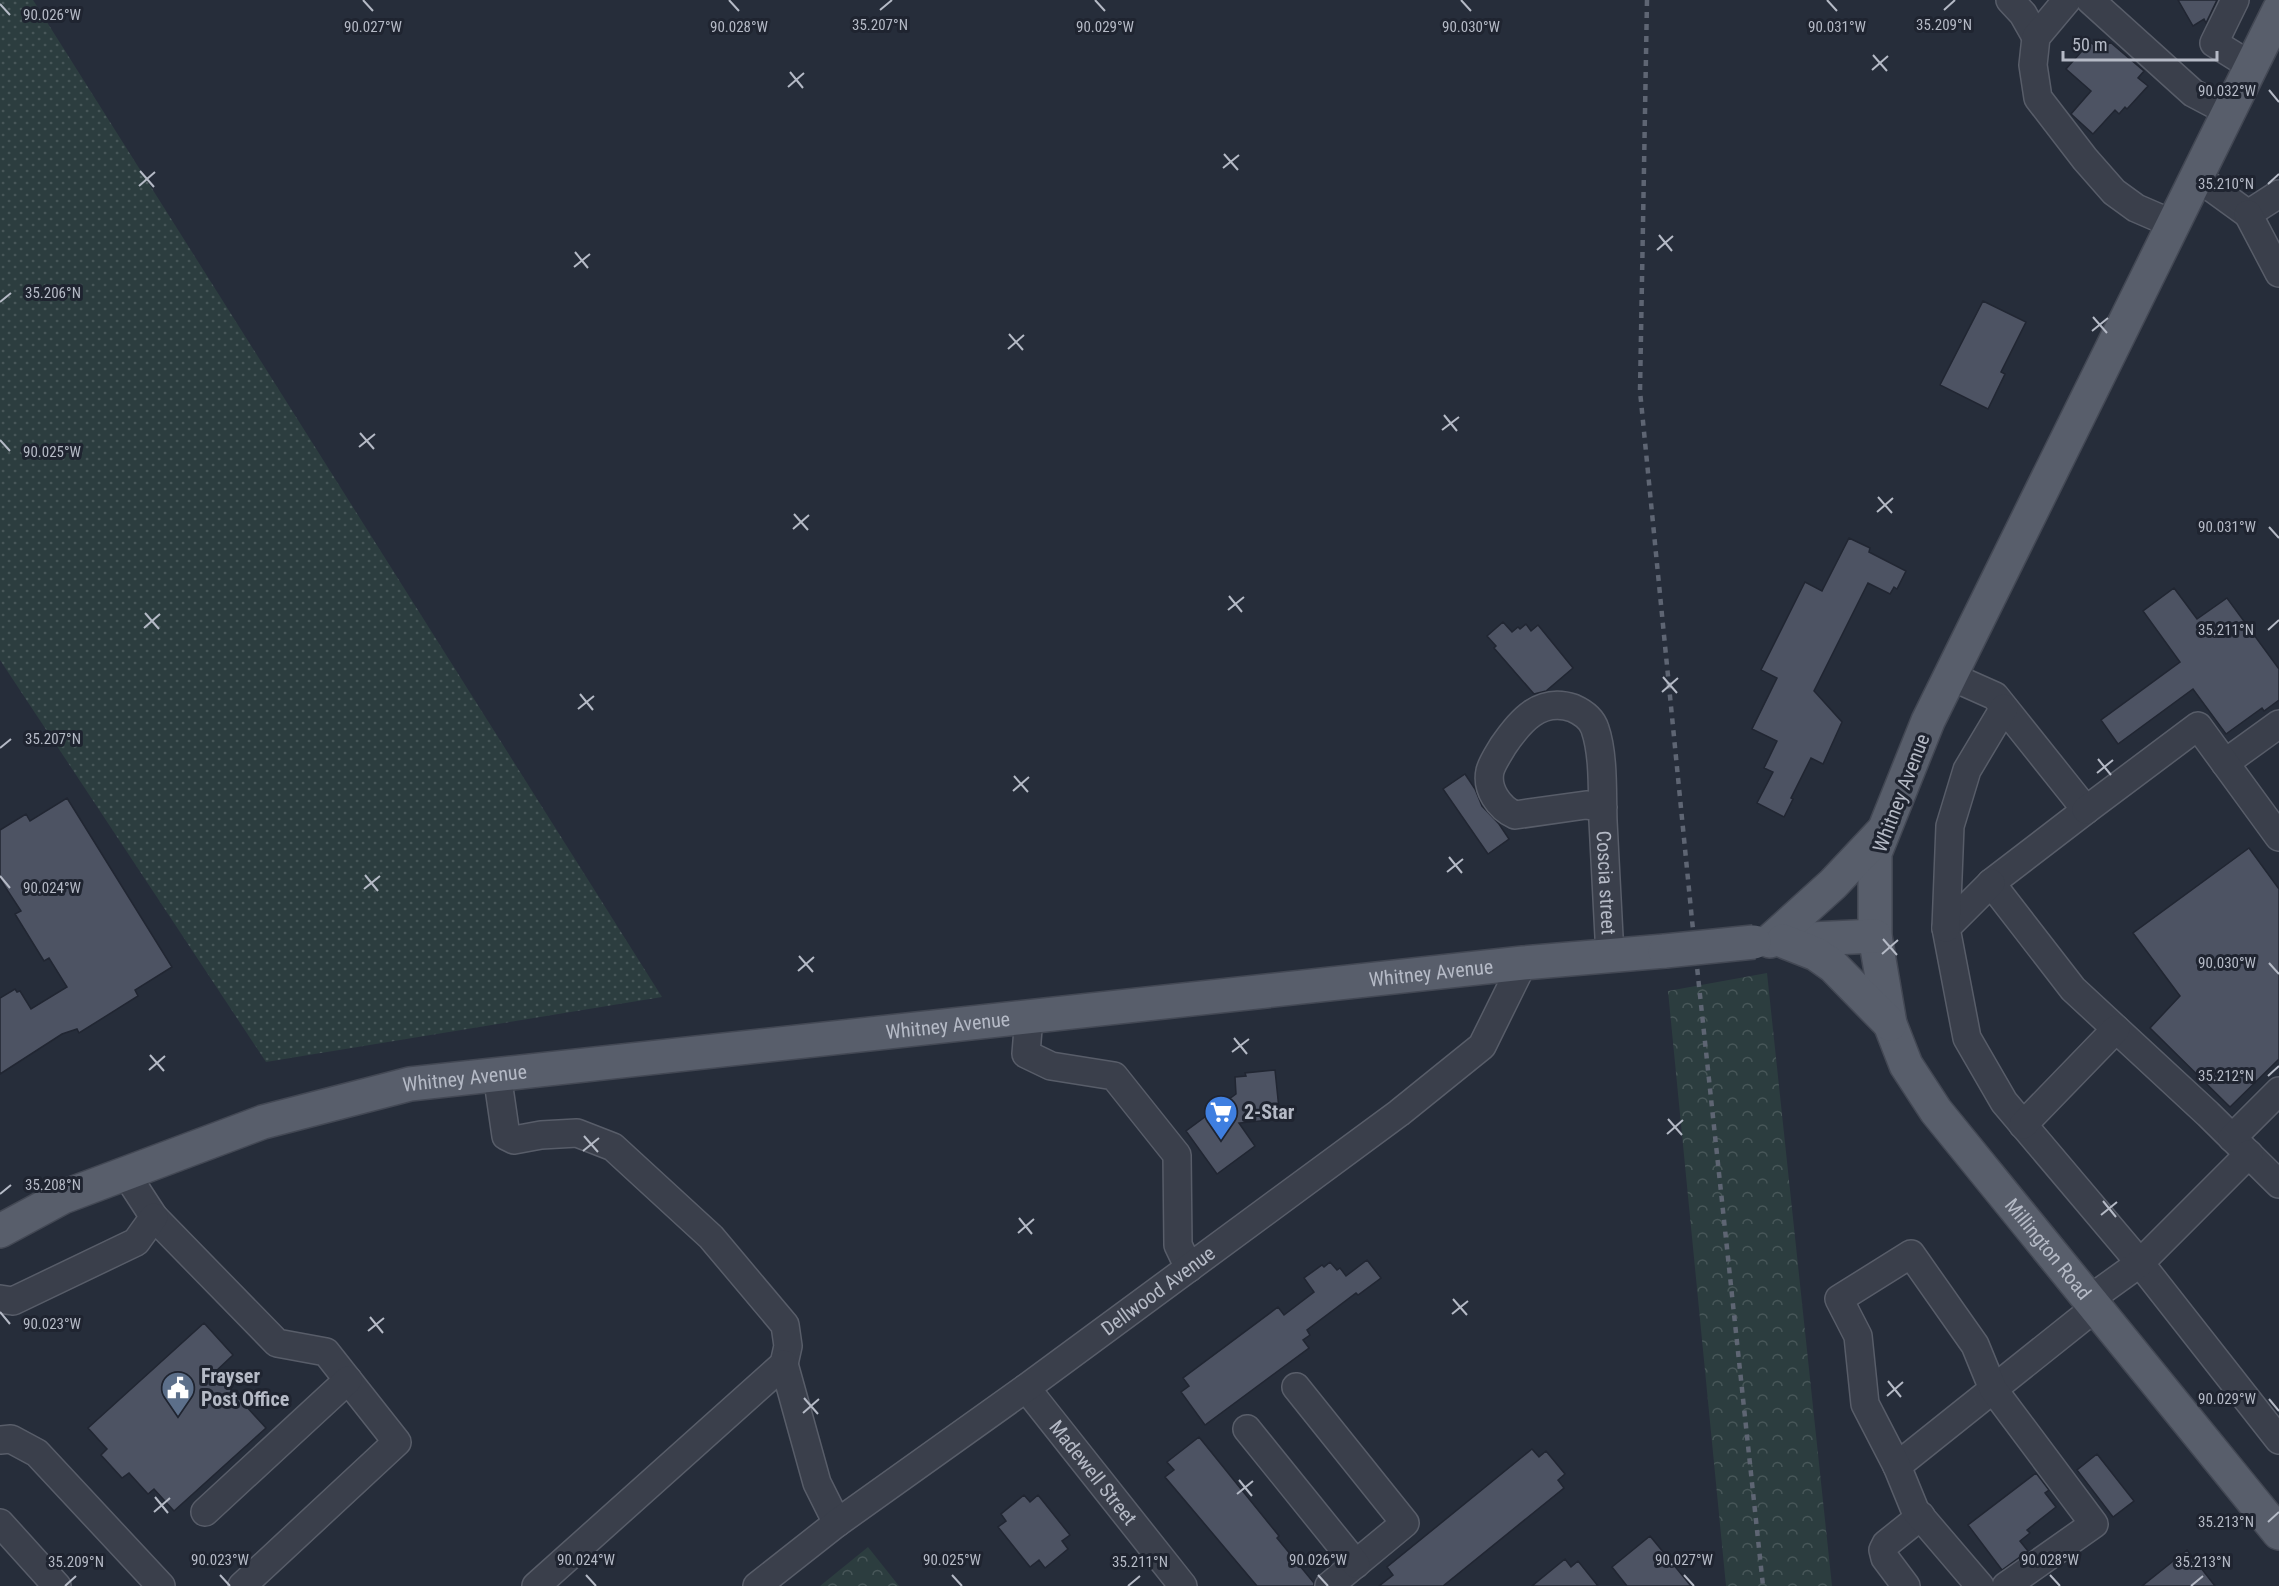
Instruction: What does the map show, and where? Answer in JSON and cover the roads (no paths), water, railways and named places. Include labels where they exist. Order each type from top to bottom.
[{"type":"main road","name":"Whitney Avenue","points":[[0,1231],[63,1197],[263,1122],[410,1084],[1523,963],[1769,941],[1875,936],[1875,853],[1928,720],[2279,10]]},
{"type":"main road","points":[[1769,941],[1833,884],[1885,828]]},
{"type":"main road","name":"Millington Road","points":[[1875,936],[1890,1024],[1906,1065],[1936,1111],[2279,1533]]},
{"type":"main road","points":[[1769,941],[1816,954],[1833,966],[1890,1024]]},
{"type":"street","points":[[2010,0],[2023,14],[2036,37]]},
{"type":"street","points":[[2067,0],[2036,37],[2033,65],[2038,98],[2085,159],[2114,192],[2136,208],[2173,224]]},
{"type":"street","points":[[2090,0],[2193,93],[2229,112]]},
{"type":"street","points":[[2235,0],[2214,43],[2251,66]]},
{"type":"street","points":[[2197,177],[2248,214],[2279,273]]},
{"type":"street","points":[[2248,214],[2279,194]]},
{"type":"street","points":[[1950,676],[1995,696],[2086,810]]},
{"type":"street","name":"Coscia street","points":[[1603,807],[1586,805],[1515,815],[1506,811],[1496,799],[1491,788],[1490,771],[1516,727],[1535,710],[1547,706],[1564,706],[1583,712],[1595,728],[1603,807],[1610,956]]},
{"type":"street","points":[[2004,708],[1967,770],[1950,826],[1946,928],[1967,1038],[2004,1102],[2139,1263],[2279,1440]]},
{"type":"street","points":[[2225,763],[2279,724]]},
{"type":"street","points":[[1946,928],[1991,883],[2198,726],[2279,837]]},
{"type":"street","points":[[1991,883],[2073,989],[2279,1184]]},
{"type":"street","name":"Dellwood Avenue","points":[[757,1586],[837,1524],[1399,1113],[1482,1046],[1523,963]]},
{"type":"street","points":[[1029,1016],[1026,1054],[1051,1066],[1114,1076],[1177,1155],[1178,1245],[1189,1268]]},
{"type":"street","points":[[2023,1125],[2116,1029]]},
{"type":"street","points":[[497,1074],[506,1136],[514,1140],[541,1135],[577,1133],[613,1147],[711,1237],[785,1325],[788,1346],[784,1364],[817,1483],[837,1524]]},
{"type":"street","points":[[1897,1466],[1993,1389],[2139,1263],[2241,1146],[2279,1091]]},
{"type":"street","points":[[126,1174],[154,1217],[277,1343],[326,1352],[397,1442],[242,1586]]},
{"type":"street","points":[[0,1299],[13,1301],[136,1242],[154,1217]]},
{"type":"street","points":[[1980,1586],[1915,1510],[1897,1466],[1865,1404],[1858,1336],[1839,1299],[1911,1254],[1975,1345],[1993,1389],[2094,1524],[2006,1586]]},
{"type":"street","points":[[536,1586],[784,1364]]},
{"type":"street","points":[[205,1512],[348,1380]]},
{"type":"street","points":[[1296,1387],[1405,1523],[1329,1586]]},
{"type":"street","name":"Madewell Street","points":[[1026,1388],[1183,1586]]},
{"type":"street","points":[[1247,1429],[1356,1564]]},
{"type":"street","points":[[0,1440],[11,1439],[37,1453],[161,1586]]},
{"type":"street","points":[[1906,1586],[1885,1558],[1883,1551],[1886,1544],[1921,1516]]},
{"type":"street","points":[[0,1523],[57,1586]]},
{"type":"railway","points":[[1647,0],[1640,391],[1692,920],[1763,1586]]},
{"type":"place","name":"2-Star","points":[[1221,1141]]},
{"type":"place","name":"Frayser Post Office","points":[[178,1417]]}]
